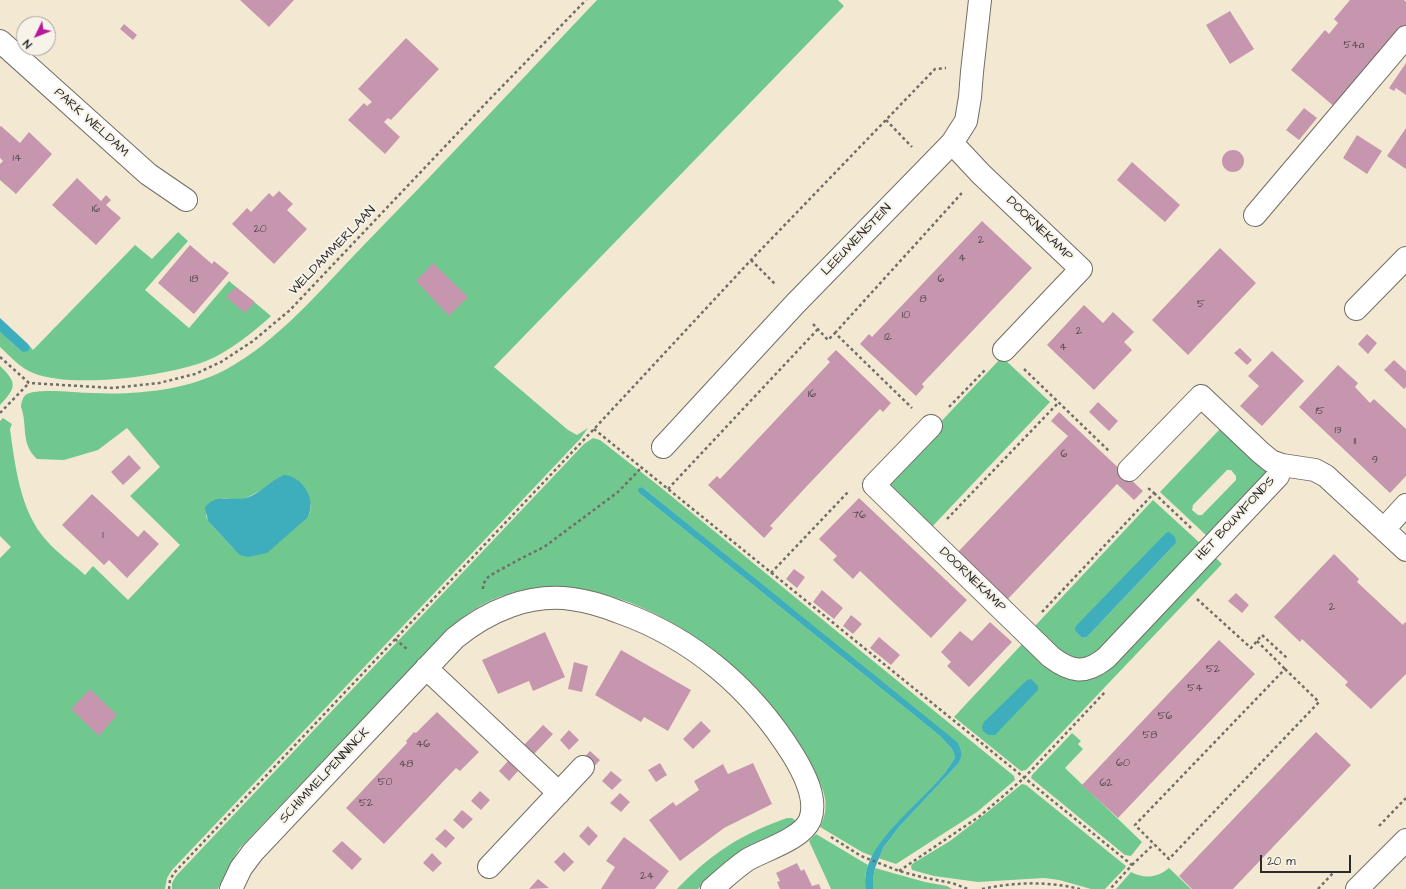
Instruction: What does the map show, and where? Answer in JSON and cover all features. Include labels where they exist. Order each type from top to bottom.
[{"type":"street","name":"LEEUWENSTEIN","points":[[662,447],[795,304],[952,143],[966,121],[970,97],[980,0]]},
{"type":"street","points":[[1255,215],[1406,36]]},
{"type":"street","name":"PARK WELDAM","points":[[0,41],[148,174],[186,200]]},
{"type":"street","name":"DOORNEKAMP","points":[[952,143],[981,174],[1081,269],[1004,350]]},
{"type":"street","points":[[1356,309],[1406,258]]},
{"type":"street","points":[[1129,470],[1201,396],[1260,452],[1271,461],[1282,465]]},
{"type":"street","points":[[874,485],[931,426]]},
{"type":"street","name":"HET BOUWFONDS","points":[[1073,669],[1085,670],[1096,666],[1106,658],[1210,546],[1278,476],[1282,465],[1315,470],[1326,476],[1406,550]]},
{"type":"street","name":"DOORNEKAMP","points":[[874,485],[1024,632],[1062,665],[1073,669]]},
{"type":"street","points":[[1384,529],[1406,505]]},
{"type":"street","name":"SCHIMMELPENNINCK","points":[[231,889],[241,868],[253,852],[455,638],[488,615],[506,607],[526,601],[547,598],[573,599],[599,604],[630,615],[660,629],[715,665],[739,686],[761,709],[780,734],[797,761],[807,783],[813,806],[808,823]]},
{"type":"street","points":[[426,668],[559,793]]},
{"type":"street","points":[[489,867],[583,767]]},
{"type":"street","points":[[712,889],[728,874],[747,860],[796,835],[808,823]]},
{"type":"street","points":[[1357,889],[1406,840]]},
{"type":"path","name":"WELDAMMERLAAN","points":[[29,383],[113,388],[159,383],[195,374],[221,362],[253,341],[301,299],[488,101],[586,0]]},
{"type":"path","points":[[169,889],[170,880],[174,873],[594,429],[751,260],[936,68],[948,67],[972,72]]},
{"type":"path","points":[[751,260],[828,340],[835,333],[961,194],[886,120]]},
{"type":"path","points":[[668,489],[818,329]]},
{"type":"path","points":[[835,333],[931,426],[1004,350],[1210,546]]},
{"type":"path","points":[[0,357],[29,383],[0,413]]},
{"type":"path","points":[[929,538],[1059,402]]},
{"type":"path","points":[[594,429],[1132,865]]},
{"type":"path","points":[[488,615],[482,592],[483,584],[489,576],[544,547],[618,492],[662,447]]},
{"type":"path","points":[[771,573],[864,475],[874,485]]},
{"type":"path","points":[[1024,632],[1154,493]]},
{"type":"path","points":[[1196,597],[1251,648],[1262,635],[1287,658]]},
{"type":"path","points":[[1257,641],[1319,702],[1169,859],[1135,825],[1285,669]]},
{"type":"path","points":[[808,823],[861,856],[886,866],[912,874],[952,883],[968,889]]},
{"type":"path","points":[[1110,889],[1154,844]]},
{"type":"path","points":[[982,889],[1012,884],[1052,883],[1080,889]]},
{"type":"green space","points":[[597,0],[838,0],[844,6],[494,367],[568,430],[577,435],[588,428],[581,438],[172,870],[167,878],[165,889],[0,889],[0,558],[11,547],[0,536],[0,421],[3,418],[12,424],[10,429],[20,487],[30,515],[37,528],[55,549],[85,575],[93,566],[128,600],[180,545],[130,496],[160,467],[127,428],[98,450],[64,460],[37,459],[28,447],[26,441],[21,407],[24,396],[40,391],[125,393],[160,390],[193,383],[209,377],[225,370],[245,358],[281,329],[315,296]],"holes":[[[262,490],[311,505],[308,517],[233,548],[208,521],[206,516],[208,504],[224,498],[235,500],[246,498]]]},
{"type":"green space","points":[[178,232],[188,241],[145,290],[189,328],[229,281],[271,316],[249,335],[223,353],[206,361],[145,376],[120,379],[71,380],[50,378],[28,371],[19,365],[0,347],[0,332],[21,351],[30,347],[28,344],[33,350],[135,245],[152,259]]},
{"type":"green space","points":[[1002,357],[1050,402],[930,529],[882,484]]},
{"type":"green space","points":[[0,366],[10,377],[13,386],[12,390],[0,405]]},
{"type":"green space","points":[[1220,429],[1270,472],[1208,537],[1160,492]],"holes":[[[1227,470],[1231,470],[1236,476],[1236,480],[1202,515],[1198,515],[1192,510],[1193,505]]]},
{"type":"green space","points":[[593,438],[600,440],[659,486],[1014,776],[1015,780],[977,812],[896,864],[878,858],[883,848],[899,827],[958,764],[961,757],[960,747],[642,487],[639,493],[940,736],[952,749],[955,757],[942,776],[887,834],[872,856],[862,852],[820,827],[824,818],[824,793],[809,762],[791,731],[768,701],[742,674],[712,649],[680,627],[646,609],[611,596],[575,588],[552,587],[527,589],[504,595],[477,608],[455,623],[239,849],[218,889],[172,889],[172,883],[176,876],[584,444]]},
{"type":"green space","points":[[1153,500],[1201,544],[1098,653],[1079,660],[1064,656],[1034,627]],"holes":[[[1176,543],[1087,637],[1082,638],[1076,632]]]},
{"type":"green space","points":[[1213,555],[1222,564],[1026,770],[1021,771],[954,717],[1023,643],[1077,677]]},
{"type":"green space","points":[[1072,733],[1081,741],[1078,744],[1083,749],[1065,768],[1142,842],[1131,856],[1125,855],[1031,778],[1032,775]]},
{"type":"green space","points":[[1022,784],[1026,785],[1126,866],[1105,889],[1091,889],[1059,880],[1044,878],[978,882],[934,876],[912,870],[912,864],[950,841]]},
{"type":"green space","points":[[787,818],[792,818],[796,821],[784,830],[762,840],[736,856],[720,868],[698,889],[677,889],[702,865],[727,846],[754,831]]},
{"type":"green space","points":[[816,834],[868,865],[865,876],[866,889],[831,889],[809,841]]},
{"type":"green space","points":[[875,868],[925,882],[947,886],[952,889],[873,889]]},
{"type":"green space","points":[[1169,868],[1191,889],[1116,889],[1131,872],[1141,876],[1155,876]]},
{"type":"water","points":[[0,318],[28,344],[30,347],[29,350],[25,352],[21,351],[0,332]]},
{"type":"water","points":[[284,475],[297,479],[306,490],[311,503],[308,517],[267,553],[248,557],[240,555],[208,521],[205,508],[209,503],[218,499],[241,499],[251,496]]},
{"type":"water","points":[[642,487],[959,745],[961,756],[958,764],[899,827],[883,848],[875,868],[873,889],[866,889],[866,871],[873,854],[885,837],[945,772],[955,757],[952,749],[940,736],[639,493],[638,489]]},
{"type":"water","points":[[1169,532],[1175,537],[1176,543],[1087,637],[1082,638],[1076,632],[1076,626],[1166,533]]},
{"type":"water","points":[[1031,679],[1038,686],[1038,690],[995,735],[988,735],[983,731],[982,727],[984,722],[1027,680]]},
{"type":"building","points":[[240,0],[294,0],[269,27]]},
{"type":"building","points":[[1350,0],[1404,0],[1406,2],[1406,26],[1336,108],[1291,70],[1325,30],[1329,34],[1338,23],[1334,19]]},
{"type":"building","points":[[1230,11],[1254,49],[1230,64],[1206,25]]},
{"type":"building","points":[[124,24],[137,35],[133,40],[120,29]]},
{"type":"building","points":[[406,38],[439,69],[391,120],[388,118],[384,122],[400,137],[385,154],[348,120],[364,103],[367,106],[372,102],[358,89]]},
{"type":"building","points":[[1406,63],[1406,95],[1396,88],[1394,91],[1389,88]]},
{"type":"building","points":[[1304,108],[1317,118],[1299,140],[1286,130]]},
{"type":"building","points":[[1,126],[20,143],[29,132],[52,154],[16,194],[0,180],[0,164],[3,161],[0,158]]},
{"type":"building","points":[[1406,128],[1406,169],[1387,156]]},
{"type":"building","points":[[1357,135],[1382,151],[1367,174],[1343,158]]},
{"type":"building","points":[[1233,150],[1241,153],[1244,161],[1241,169],[1233,172],[1225,169],[1222,161],[1225,153]]},
{"type":"building","points":[[1132,162],[1180,205],[1165,222],[1117,180]]},
{"type":"building","points":[[77,178],[101,201],[106,195],[111,200],[106,205],[121,218],[96,245],[52,205]]},
{"type":"building","points":[[279,191],[293,204],[287,210],[307,229],[274,264],[232,224],[247,208],[251,212],[269,193],[273,197]]},
{"type":"building","points":[[982,221],[1032,268],[922,384],[924,387],[916,396],[860,344],[869,334],[872,337]]},
{"type":"building","points":[[190,245],[212,264],[214,261],[229,273],[194,314],[158,283]]},
{"type":"building","points":[[1220,248],[1256,283],[1188,355],[1152,320]]},
{"type":"building","points":[[433,263],[468,297],[449,316],[416,281]]},
{"type":"building","points":[[236,287],[255,302],[245,313],[226,297]]},
{"type":"building","points":[[1084,305],[1103,323],[1113,312],[1134,332],[1124,342],[1132,350],[1094,390],[1047,345]]},
{"type":"building","points":[[1367,334],[1377,343],[1368,354],[1358,344]]},
{"type":"building","points":[[1240,348],[1252,360],[1247,365],[1234,353]]},
{"type":"building","points":[[836,350],[891,403],[883,412],[880,409],[806,487],[770,526],[773,528],[764,538],[708,485],[717,476],[720,479],[739,459],[830,362],[827,359]]},
{"type":"building","points":[[1272,351],[1304,381],[1262,426],[1240,406],[1259,386],[1248,376]]},
{"type":"building","points":[[1394,360],[1406,371],[1406,387],[1404,389],[1384,370]]},
{"type":"building","points":[[1338,365],[1358,383],[1355,387],[1370,403],[1374,399],[1406,429],[1406,476],[1390,493],[1299,407]]},
{"type":"building","points":[[1098,402],[1118,421],[1109,431],[1089,412]]},
{"type":"building","points":[[1059,412],[1143,491],[1134,500],[1117,484],[1007,600],[957,553],[1068,436],[1051,421]]},
{"type":"building","points":[[129,455],[141,468],[123,485],[111,472]]},
{"type":"building","points":[[92,494],[138,537],[144,530],[159,544],[127,578],[109,560],[104,565],[62,525]]},
{"type":"building","points":[[859,498],[967,600],[931,638],[860,571],[853,579],[833,560],[837,556],[819,539]]},
{"type":"building","points":[[1334,554],[1359,579],[1357,582],[1403,625],[1405,622],[1406,623],[1406,674],[1371,709],[1345,685],[1348,682],[1302,639],[1300,642],[1274,617]]},
{"type":"building","points":[[794,569],[805,577],[797,588],[786,579]]},
{"type":"building","points":[[822,590],[843,608],[834,619],[813,602]]},
{"type":"building","points":[[1236,593],[1249,605],[1242,613],[1228,601]]},
{"type":"building","points":[[851,615],[862,624],[853,634],[843,626]]},
{"type":"building","points":[[990,622],[1012,642],[969,687],[947,666],[951,662],[941,652],[960,631],[972,641]]},
{"type":"building","points":[[545,632],[565,677],[533,691],[529,681],[498,694],[482,660]]},
{"type":"building","points":[[879,637],[900,655],[891,665],[870,648]]},
{"type":"building","points":[[1219,640],[1255,674],[1118,818],[1082,785]]},
{"type":"building","points":[[621,650],[691,690],[668,731],[644,717],[641,722],[595,695]]},
{"type":"building","points":[[574,662],[588,666],[582,692],[568,689]]},
{"type":"building","points":[[90,689],[117,715],[99,736],[71,709]]},
{"type":"building","points":[[437,712],[479,752],[460,771],[456,768],[384,844],[346,808],[407,743],[406,741],[414,732],[416,733]]},
{"type":"building","points":[[701,721],[711,731],[693,749],[683,739]]},
{"type":"building","points":[[543,725],[553,734],[534,754],[524,745]]},
{"type":"building","points":[[569,730],[579,740],[569,750],[560,740]]},
{"type":"building","points":[[1316,732],[1351,765],[1233,889],[1192,889],[1179,876]]},
{"type":"building","points":[[590,751],[600,760],[591,770],[581,761]]},
{"type":"building","points":[[508,761],[518,771],[509,781],[499,771]]},
{"type":"building","points":[[660,763],[667,775],[656,782],[648,770]]},
{"type":"building","points":[[753,763],[772,804],[724,828],[680,861],[649,820],[673,802],[676,806],[699,790],[694,781],[723,764],[728,774]]},
{"type":"building","points":[[611,771],[622,780],[612,790],[602,781]]},
{"type":"building","points":[[480,791],[490,800],[481,810],[471,801]]},
{"type":"building","points":[[620,793],[630,802],[621,812],[610,803]]},
{"type":"building","points":[[462,810],[473,819],[463,829],[453,820]]},
{"type":"building","points":[[588,826],[598,836],[589,846],[579,836]]},
{"type":"building","points":[[445,829],[455,838],[446,848],[435,839]]},
{"type":"building","points":[[624,837],[669,871],[655,889],[601,889],[615,867],[606,861]]},
{"type":"building","points":[[342,841],[362,859],[352,870],[332,851]]},
{"type":"building","points":[[564,852],[574,862],[564,872],[554,862]]},
{"type":"building","points":[[432,853],[442,863],[433,872],[423,863]]},
{"type":"building","points":[[797,863],[801,871],[804,869],[812,886],[819,884],[821,889],[780,889],[777,882],[780,881],[776,873]]},
{"type":"building","points":[[538,879],[549,888],[529,889]]}]
